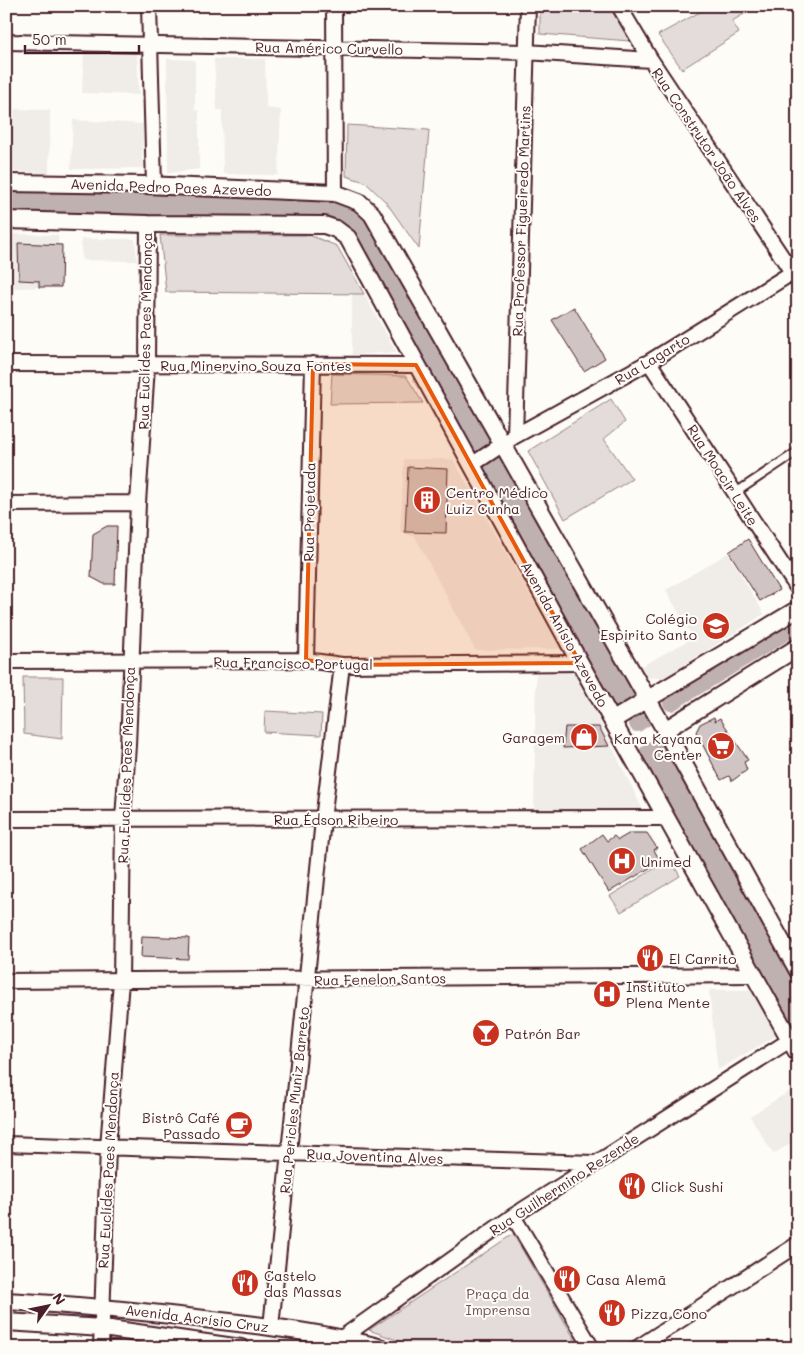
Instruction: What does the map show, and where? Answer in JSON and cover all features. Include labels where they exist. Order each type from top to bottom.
[{"type":"street","points":[[149,6],[154,185]]},
{"type":"street","points":[[334,6],[335,193],[359,202],[372,214],[665,730],[798,971]]},
{"type":"street","name":"Rua Professor Figueiredo Martins","points":[[504,444],[528,6]]},
{"type":"street","name":"Rua Construtor João Alves","points":[[619,6],[651,60],[796,274]]},
{"type":"street","name":"Rua Américo Curvello","points":[[6,42],[526,52],[651,60]]},
{"type":"street","name":"Avenida Pedro Paes Azevedo","points":[[6,183],[154,185],[335,193]]},
{"type":"street","points":[[6,220],[148,224]]},
{"type":"street","name":"Avenida Anísio Azevedo","points":[[148,224],[324,225],[336,229],[348,238],[416,365],[477,461],[580,663],[754,975],[795,1043]]},
{"type":"street","name":"Rua Euclídes Paes Mendonça","points":[[101,1348],[108,1147],[121,981],[123,819],[130,661],[147,366],[148,224]]},
{"type":"street","name":"Rua Lagarto","points":[[477,461],[649,362],[796,274]]},
{"type":"street","name":"Rua Moacir Leite","points":[[649,362],[798,589]]},
{"type":"street","name":"Rua Minervino Souza Fontes","points":[[6,364],[147,366],[416,365]]},
{"type":"street","name":"Rua Projetada","points":[[306,660],[313,364]]},
{"type":"street","points":[[6,504],[138,502]]},
{"type":"street","points":[[613,720],[798,610]]},
{"type":"street","points":[[665,730],[798,646]]},
{"type":"street","name":"Rua Francisco Portugal","points":[[6,661],[306,660],[342,665],[580,663]]},
{"type":"street","name":"Rua Pericles Muniz Barreto","points":[[271,1327],[323,820],[342,665]]},
{"type":"street","name":"Rua Édson Ribeiro","points":[[6,819],[666,818]]},
{"type":"street","name":"Rua Fenelon Santos","points":[[6,980],[307,980],[754,975]]},
{"type":"street","name":"Rua Guilhermino Rezende","points":[[343,1337],[513,1216],[594,1163],[795,1043]]},
{"type":"street","name":"Rua Joventina Alves","points":[[6,1144],[594,1163]]},
{"type":"street","points":[[513,1216],[592,1348]]},
{"type":"street","points":[[637,1348],[798,1244]]},
{"type":"street","name":"Avenida Acrísio Cruz","points":[[6,1301],[101,1306],[271,1327],[343,1337],[382,1348]]},
{"type":"street","name":"Avenida Acrísio Cruz","points":[[6,1322],[103,1328],[241,1348]]},
{"type":"lane","points":[[735,492],[798,451]]},
{"type":"highlighted area","points":[[313,364],[416,365],[580,663],[342,665],[306,660]]},
{"type":"shaded area","points":[[137,52],[139,95],[82,93],[84,53]]},
{"type":"shaded area","points":[[167,59],[195,60],[195,110],[199,111],[199,169],[168,173]]},
{"type":"shaded area","points":[[214,59],[265,59],[266,108],[281,110],[278,175],[223,174],[222,110],[217,110]]},
{"type":"shaded area","points":[[6,109],[50,110],[49,173],[6,171]]},
{"type":"shaded area","points":[[73,120],[143,124],[142,168],[71,169]]},
{"type":"shaded area","points":[[6,234],[58,235],[61,287],[6,288]]},
{"type":"shaded area","points":[[81,239],[135,239],[137,261],[82,260]]},
{"type":"shaded area","points":[[352,294],[364,294],[396,352],[352,355]]},
{"type":"shaded area","points":[[404,459],[453,459],[561,649],[475,650],[415,537],[400,532]]},
{"type":"shaded area","name":"Colégio Espirito Santo","points":[[728,553],[764,614],[665,677],[648,678],[640,667],[693,638],[666,590]]},
{"type":"shaded area","points":[[575,671],[643,810],[534,814],[536,674]]},
{"type":"shaded area","points":[[709,990],[752,990],[779,1034],[718,1070]]},
{"type":"shaded area","points":[[798,1086],[798,1139],[773,1154],[750,1116]]},
{"type":"green space","points":[[540,6],[609,6],[630,41],[540,34]]},
{"type":"green space","points":[[711,6],[758,6],[732,21],[739,33],[682,69],[658,35]]},
{"type":"green space","points":[[347,125],[429,130],[419,249],[386,202],[365,182],[346,176]]},
{"type":"green space","points":[[160,235],[309,235],[337,246],[364,294],[166,292]]},
{"type":"green space","points":[[332,374],[406,376],[423,403],[330,404]]},
{"type":"green space","points":[[611,399],[625,422],[604,439],[632,479],[565,519],[528,451]]},
{"type":"green space","points":[[23,677],[63,677],[62,739],[24,734]]},
{"type":"green space","points":[[265,711],[322,714],[321,735],[264,732]]},
{"type":"green space","points":[[670,859],[680,876],[621,912],[610,896]]},
{"type":"green space","name":"Praça da Imprensa","points":[[513,1234],[580,1348],[419,1348],[369,1330]]},
{"type":"building","points":[[18,243],[62,245],[61,287],[39,287],[39,281],[19,280]]},
{"type":"building","points":[[574,307],[605,358],[584,371],[552,320]]},
{"type":"building","name":"Centro Médico Luiz Cunha","points":[[408,467],[448,469],[446,533],[405,532]]},
{"type":"building","points":[[107,526],[117,526],[115,584],[104,584],[91,577],[93,534]]},
{"type":"building","points":[[748,539],[779,590],[760,601],[729,552]]},
{"type":"building","name":"Kana Kayana Center","points":[[714,717],[715,721],[720,718],[748,760],[744,762],[747,770],[732,781],[729,776],[721,780],[696,732],[700,724]]},
{"type":"building","name":"Garagem","points":[[565,727],[599,727],[609,746],[563,748]]},
{"type":"building","name":"Unimed","points":[[630,833],[647,833],[657,848],[654,850],[659,859],[652,864],[653,866],[609,892],[582,849],[602,834],[607,841],[614,836],[618,840]]},
{"type":"building","points":[[142,936],[189,938],[188,959],[141,957]]},
{"type":"waterway","points":[[6,204],[335,211],[353,219],[622,697]]},
{"type":"waterway","points":[[671,703],[798,625]]},
{"type":"waterway","points":[[637,724],[646,718]]},
{"type":"waterway","points":[[653,755],[798,1013]]},
{"type":"place","name":"Centro Médico Luiz Cunha","points":[[427,500]]},
{"type":"place","name":"Colégio Espirito Santo","points":[[716,626]]},
{"type":"place","name":"Garagem","points":[[584,737]]},
{"type":"place","name":"Kana Kayana Center","points":[[721,746]]},
{"type":"place","name":"Unimed","points":[[622,861]]},
{"type":"place","name":"El Carrito","points":[[650,958]]},
{"type":"place","name":"Instituto Plena Mente","points":[[607,994]]},
{"type":"place","name":"Patrón Bar","points":[[486,1033]]},
{"type":"place","name":"Bistrô Café Passado","points":[[239,1125]]},
{"type":"place","name":"Click Sushi","points":[[632,1186]]},
{"type":"place","name":"Casa Alemã","points":[[567,1279]]},
{"type":"place","name":"Castelo das Massas","points":[[245,1283]]},
{"type":"place","name":"Pizza Cono","points":[[612,1313]]}]
